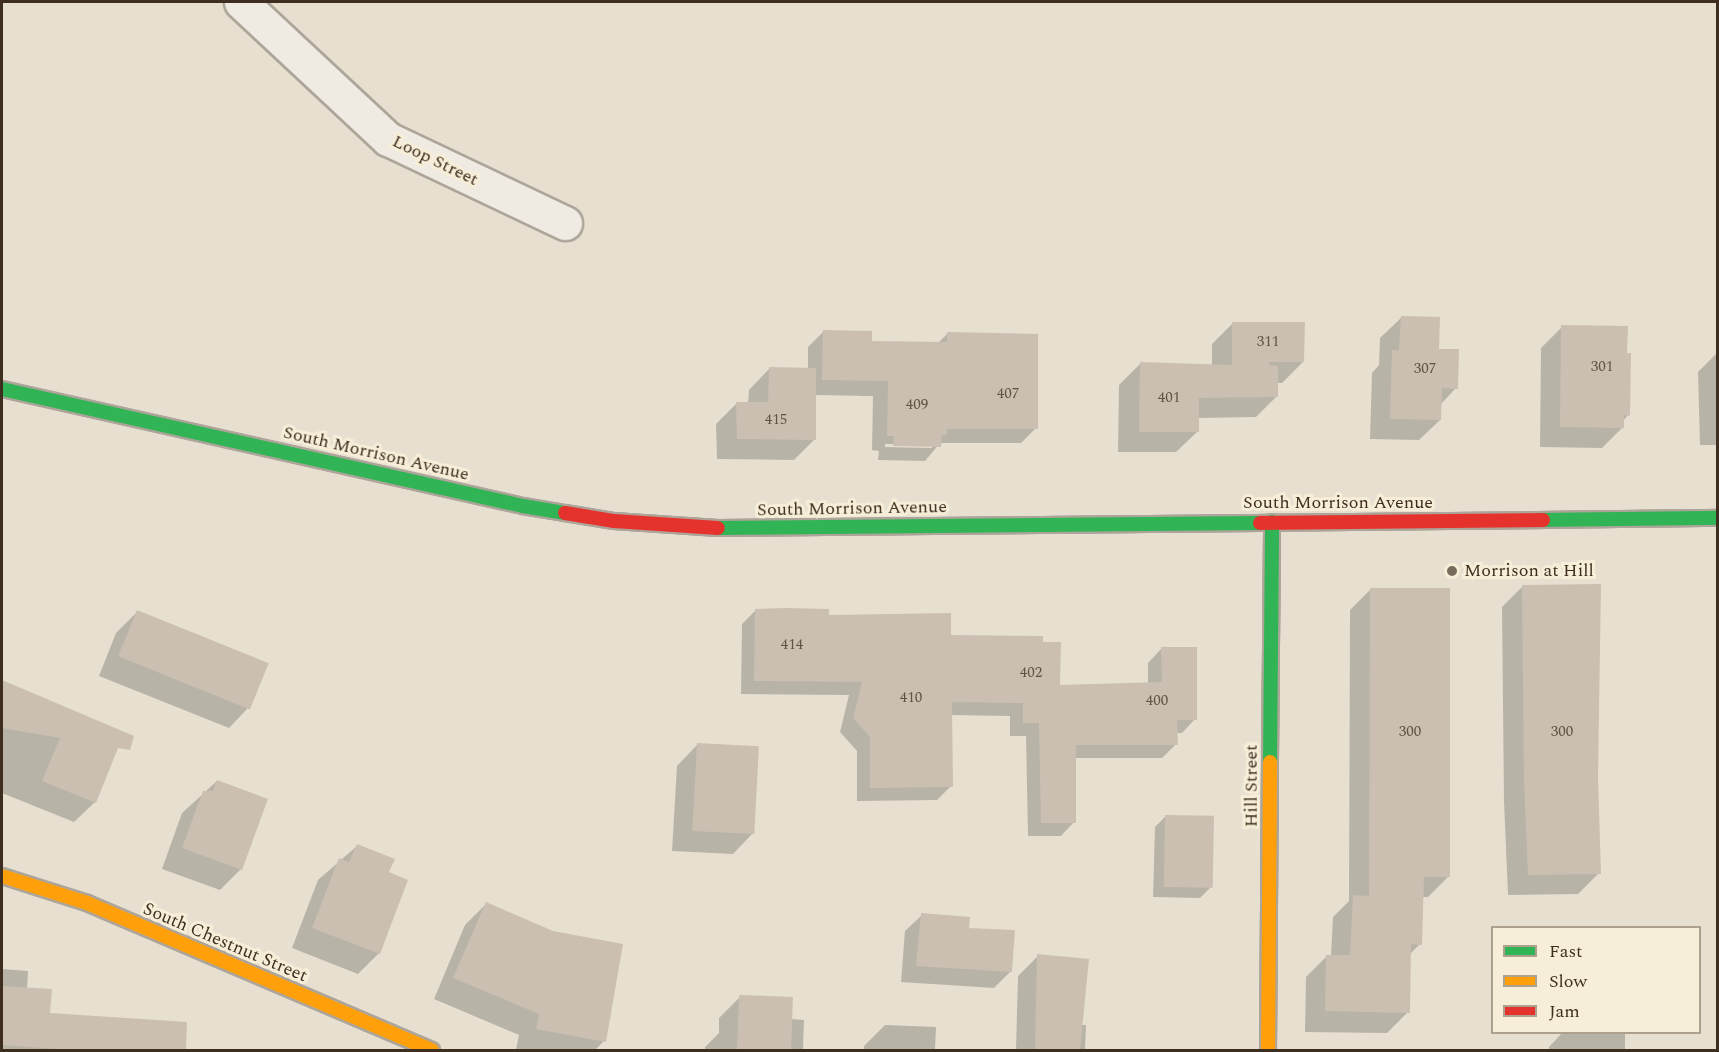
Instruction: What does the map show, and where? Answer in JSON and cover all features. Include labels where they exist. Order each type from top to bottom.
[{"type":"main road","name":"South Morrison Avenue","points":[[2,389],[524,506],[614,521],[711,528],[1718,518]]},
{"type":"main road","name":"Hill Street","points":[[1268,1050],[1272,522]]},
{"type":"main road","name":"South Chestnut Street","points":[[2,876],[87,903],[432,1050]]},
{"type":"street","name":"Loop Street","points":[[241,2],[388,139],[565,223]]},
{"type":"building","points":[[1401,316],[1440,317],[1439,349],[1459,349],[1458,389],[1442,388],[1441,420],[1390,419],[1392,350],[1399,350]]},
{"type":"building","points":[[1232,322],[1305,322],[1304,362],[1269,362],[1269,365],[1278,366],[1278,397],[1199,398],[1199,432],[1139,432],[1140,362],[1232,365]]},
{"type":"building","points":[[1561,325],[1628,326],[1627,353],[1631,353],[1630,416],[1624,415],[1624,428],[1560,427]]},
{"type":"building","points":[[823,330],[872,331],[872,341],[947,342],[947,332],[1038,334],[1038,429],[947,429],[947,435],[942,435],[941,447],[893,446],[894,436],[887,436],[888,381],[822,380]]},
{"type":"building","points":[[769,367],[816,368],[816,440],[737,439],[736,402],[768,402]]},
{"type":"building","points":[[1601,584],[1598,777],[1601,874],[1528,875],[1524,779],[1522,585]]},
{"type":"building","points":[[1370,588],[1450,588],[1450,877],[1424,877],[1422,945],[1411,944],[1410,1013],[1325,1011],[1326,955],[1350,955],[1353,895],[1369,896]]},
{"type":"building","points":[[755,609],[829,609],[829,615],[951,613],[951,635],[1043,636],[1043,642],[1061,642],[1060,685],[1162,682],[1161,647],[1197,647],[1197,720],[1177,720],[1178,745],[1076,745],[1076,823],[1041,823],[1039,723],[1023,723],[1023,703],[952,702],[953,787],[870,788],[870,737],[853,718],[862,682],[754,681]]},
{"type":"building","points":[[137,610],[269,663],[250,710],[118,656]]},
{"type":"building","points":[[2,680],[134,736],[130,750],[118,748],[96,803],[42,781],[60,738],[2,728]]},
{"type":"building","points":[[697,743],[759,746],[754,834],[692,831]]},
{"type":"building","points":[[217,780],[268,799],[242,870],[182,848],[203,791],[213,791]]},
{"type":"building","points":[[1165,815],[1214,816],[1213,888],[1164,887]]},
{"type":"building","points":[[357,844],[395,859],[389,872],[408,880],[380,954],[312,928],[339,858],[349,862]]},
{"type":"building","points":[[486,902],[553,931],[623,944],[606,1042],[536,1029],[539,1014],[453,978]]},
{"type":"building","points":[[921,913],[970,917],[969,928],[1015,930],[1012,972],[916,966]]},
{"type":"building","points":[[1037,954],[1089,959],[1080,1050],[1035,1050]]},
{"type":"building","points":[[2,986],[52,989],[50,1013],[187,1022],[186,1050],[72,1050],[2,1045]]},
{"type":"building","points":[[739,995],[793,997],[791,1050],[737,1050]]},
{"type":"traffic: fast","points":[[2,389],[523,506],[565,513]]},
{"type":"traffic: fast","points":[[1543,520],[1718,518]]},
{"type":"traffic: fast","points":[[1270,762],[1272,522]]},
{"type":"traffic: fast","points":[[718,528],[1260,523]]},
{"type":"traffic: slow","points":[[1268,1050],[1270,762]]},
{"type":"traffic: slow","points":[[2,876],[87,903],[432,1050]]},
{"type":"traffic: jam","points":[[565,513],[614,521],[718,528]]},
{"type":"traffic: jam","points":[[1260,523],[1543,520]]},
{"type":"place","name":"Morrison at Hill","points":[[1452,571]]}]
